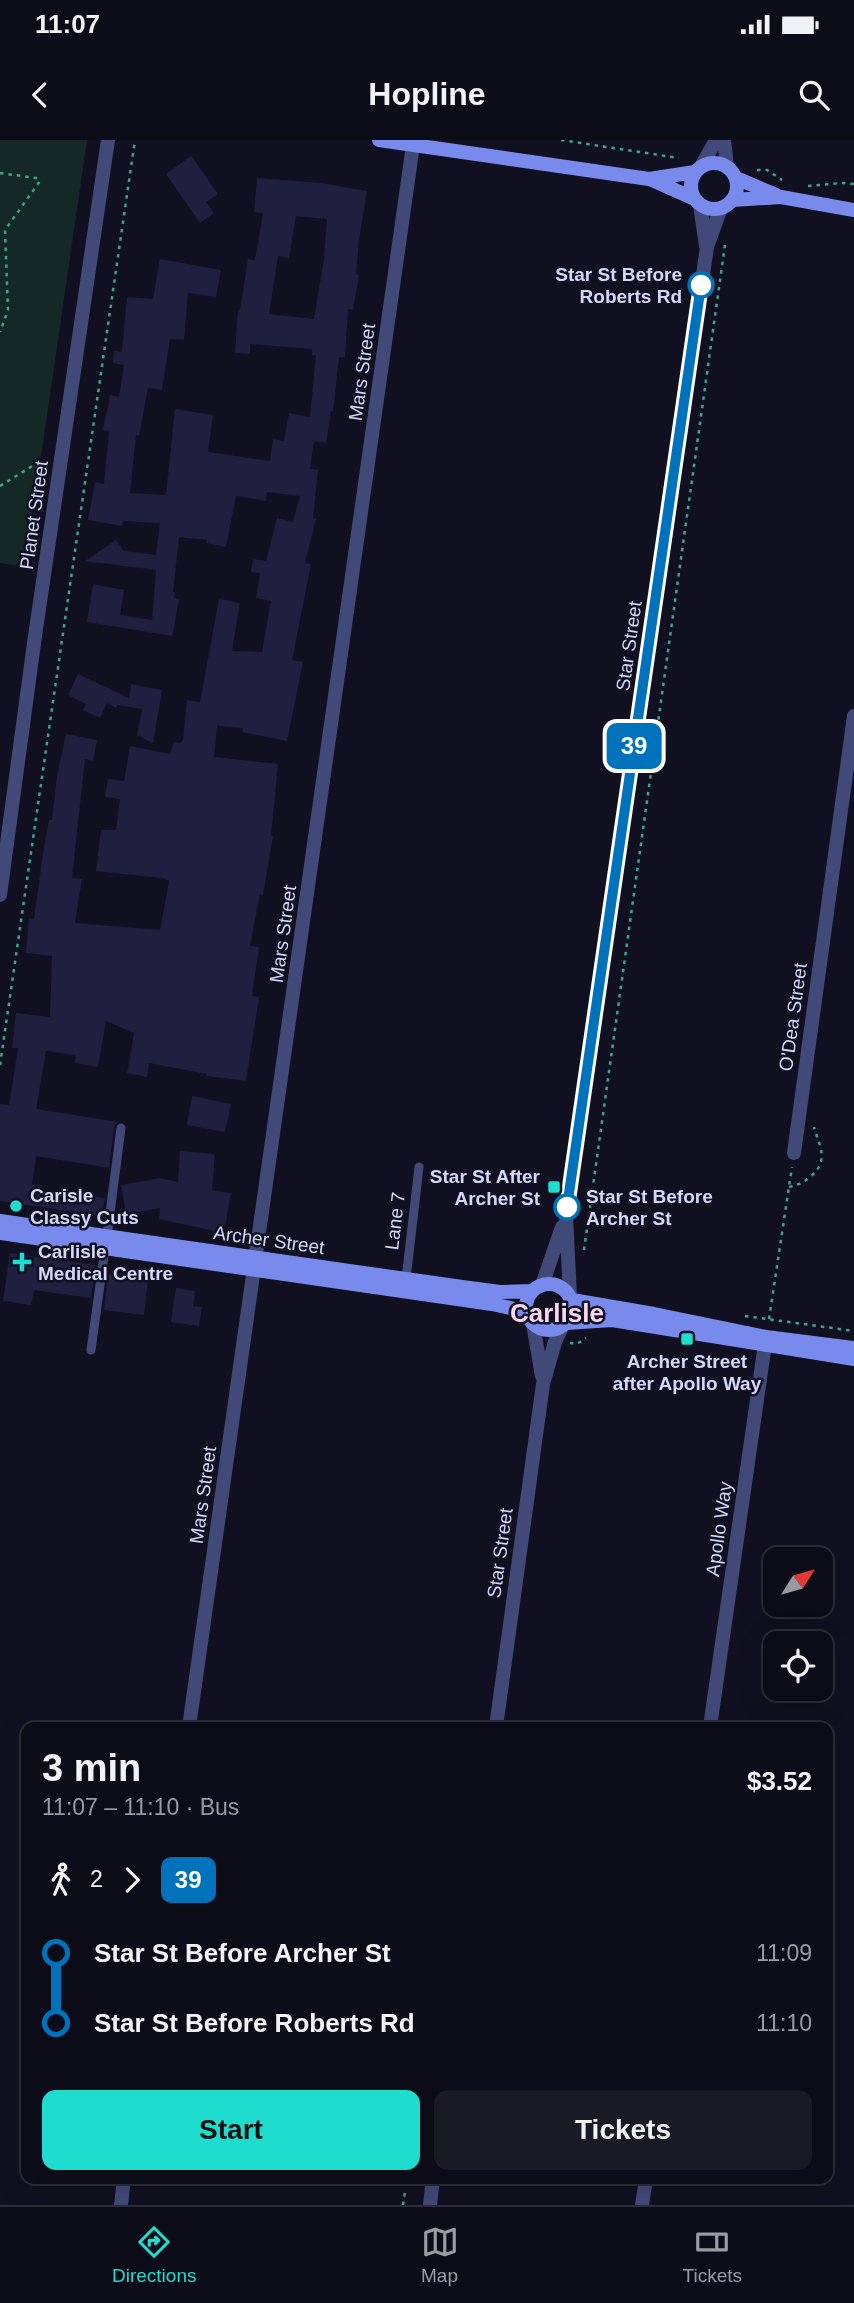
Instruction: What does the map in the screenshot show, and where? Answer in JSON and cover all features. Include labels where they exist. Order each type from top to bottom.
[{"type":"main road","points":[[379,140],[413,145],[463,146],[649,179],[707,208],[781,197],[854,209]]},
{"type":"main road","points":[[649,179],[715,163],[781,197]]},
{"type":"main road","points":[[695,166],[691,186],[697,202]]},
{"type":"main road","points":[[727,204],[737,186],[731,172]]},
{"type":"main road","name":"Archer Street","points":[[0,1221],[106,1242]]},
{"type":"main road","name":"Archer Street","points":[[0,1233],[106,1242],[500,1292],[537,1288]]},
{"type":"main road","name":"Archer Street","points":[[256,1263],[492,1304],[515,1309],[531,1321]]},
{"type":"main road","points":[[854,1348],[766,1335],[571,1298],[558,1285],[537,1288],[526,1304],[531,1321],[547,1331],[564,1325],[612,1320],[766,1335],[854,1359]]},
{"type":"main road","points":[[564,1325],[571,1316],[571,1298]]},
{"type":"street","name":"Planet Street","points":[[0,895],[108,140]]},
{"type":"street","points":[[695,166],[716,140]]},
{"type":"street","points":[[724,140],[731,172]]},
{"type":"street","name":"Mars Street","points":[[191,1722],[413,145]]},
{"type":"street","name":"Star Street","points":[[697,202],[707,247]]},
{"type":"street","name":"Star Street","points":[[571,1298],[566,1216],[707,247],[727,204]]},
{"type":"street","name":"O'Dea Street","points":[[794,1153],[854,716]]},
{"type":"street","name":"Star Street","points":[[537,1288],[566,1216]]},
{"type":"street","name":"Star Street","points":[[531,1321],[543,1384]]},
{"type":"street","name":"Star Street","points":[[497,1722],[543,1384],[555,1342],[564,1325]]},
{"type":"street","name":"Apollo Way","points":[[711,1722],[766,1335]]},
{"type":"street","points":[[121,2205],[123,2184]]},
{"type":"street","points":[[430,2205],[432,2184]]},
{"type":"street","points":[[642,2205],[645,2184]]},
{"type":"lane","points":[[91,1350],[121,1128]]},
{"type":"lane","name":"Lane 7","points":[[406,1279],[419,1167]]},
{"type":"path","points":[[0,1065],[135,140]]},
{"type":"path","points":[[561,140],[695,166]]},
{"type":"path","points":[[753,170],[767,170],[783,181]]},
{"type":"path","points":[[0,173],[36,178],[40,181],[5,230],[9,298],[8,310],[0,332]]},
{"type":"path","points":[[800,186],[854,184]]},
{"type":"path","points":[[583,1260],[726,237]]},
{"type":"path","points":[[0,485],[42,460]]},
{"type":"path","points":[[766,1335],[794,1153]]},
{"type":"path","points":[[569,1343],[577,1344],[587,1337]]},
{"type":"path","points":[[403,2205],[405,2192]]},
{"type":"green space","points":[[0,140],[87,140],[25,567],[0,563]]},
{"type":"building","points":[[191,156],[218,194],[206,202],[214,213],[200,223],[166,174]]},
{"type":"building","points":[[257,178],[321,183],[367,191],[359,240],[356,274],[359,275],[353,310],[348,309],[345,357],[339,357],[333,412],[331,411],[326,443],[314,441],[310,469],[318,470],[313,518],[316,519],[305,563],[311,564],[292,660],[303,662],[287,741],[242,732],[243,728],[217,726],[214,757],[278,764],[273,836],[263,895],[260,894],[250,946],[259,947],[252,996],[259,997],[246,1081],[207,1076],[149,1063],[147,1077],[127,1073],[134,1033],[106,1021],[98,1067],[75,1063],[76,1055],[46,1051],[36,1109],[118,1122],[114,1127],[109,1168],[36,1156],[32,1184],[40,1185],[40,1189],[105,1198],[102,1216],[0,1201],[0,1104],[9,1105],[18,1048],[12,1048],[16,1013],[50,1017],[52,956],[26,953],[29,918],[34,919],[43,853],[49,820],[52,820],[57,776],[66,734],[97,740],[93,761],[85,759],[72,878],[82,879],[75,923],[160,930],[169,881],[96,871],[101,830],[116,830],[120,799],[105,797],[108,779],[124,781],[130,746],[170,754],[174,742],[183,741],[187,700],[200,702],[219,599],[240,603],[232,651],[262,652],[271,601],[256,598],[260,573],[251,572],[253,559],[266,561],[277,518],[293,522],[300,496],[267,492],[266,501],[236,496],[226,547],[206,543],[207,540],[179,537],[173,592],[174,598],[179,599],[172,636],[87,622],[93,584],[124,590],[120,615],[152,620],[156,570],[85,561],[116,540],[124,551],[156,555],[160,523],[123,521],[122,526],[88,520],[95,482],[104,484],[109,431],[103,430],[110,395],[119,397],[124,365],[113,363],[114,351],[122,352],[127,297],[153,299],[160,259],[221,270],[216,297],[188,293],[184,340],[170,339],[162,390],[148,388],[139,436],[136,435],[130,493],[166,495],[175,409],[213,415],[208,452],[270,461],[273,439],[284,441],[289,413],[310,417],[316,355],[312,355],[312,349],[250,344],[250,354],[235,353],[238,310],[248,259],[255,260],[263,213],[254,212]],"holes":[[[296,216],[327,219],[324,259],[314,319],[269,314],[278,256],[289,258]]]},
{"type":"building","points":[[78,674],[129,698],[131,684],[162,690],[153,743],[137,735],[142,709],[118,705],[116,708],[107,703],[100,718],[83,710],[86,704],[68,695]]},
{"type":"building","points":[[192,1096],[231,1104],[225,1132],[187,1125]]},
{"type":"building","points":[[180,1151],[215,1154],[212,1190],[231,1193],[224,1233],[159,1219],[160,1208],[126,1214],[121,1185],[160,1178],[178,1182]]},
{"type":"building","points":[[10,1253],[96,1265],[91,1298],[34,1290],[31,1305],[3,1301]]},
{"type":"building","points":[[108,1274],[148,1280],[144,1315],[104,1310]]},
{"type":"building","points":[[176,1288],[195,1291],[193,1306],[202,1307],[199,1326],[171,1322]]},
{"type":"bus line","name":"39","points":[[567,1207],[701,285]]},
{"type":"place","name":"Star St Before Roberts Rd","points":[[701,285]]},
{"type":"place","name":"Star St After Archer St","points":[[554,1187]]},
{"type":"place","name":"Carisle Classy Cuts","points":[[16,1206]]},
{"type":"place","name":"Star St Before Archer St","points":[[567,1207]]},
{"type":"place","name":"Carlisle Medical Centre","points":[[22,1262]]},
{"type":"place","name":"Archer Street after Apollo Way","points":[[687,1339]]},
{"type":"district","name":"Carlisle","points":[[557,1313]]}]
